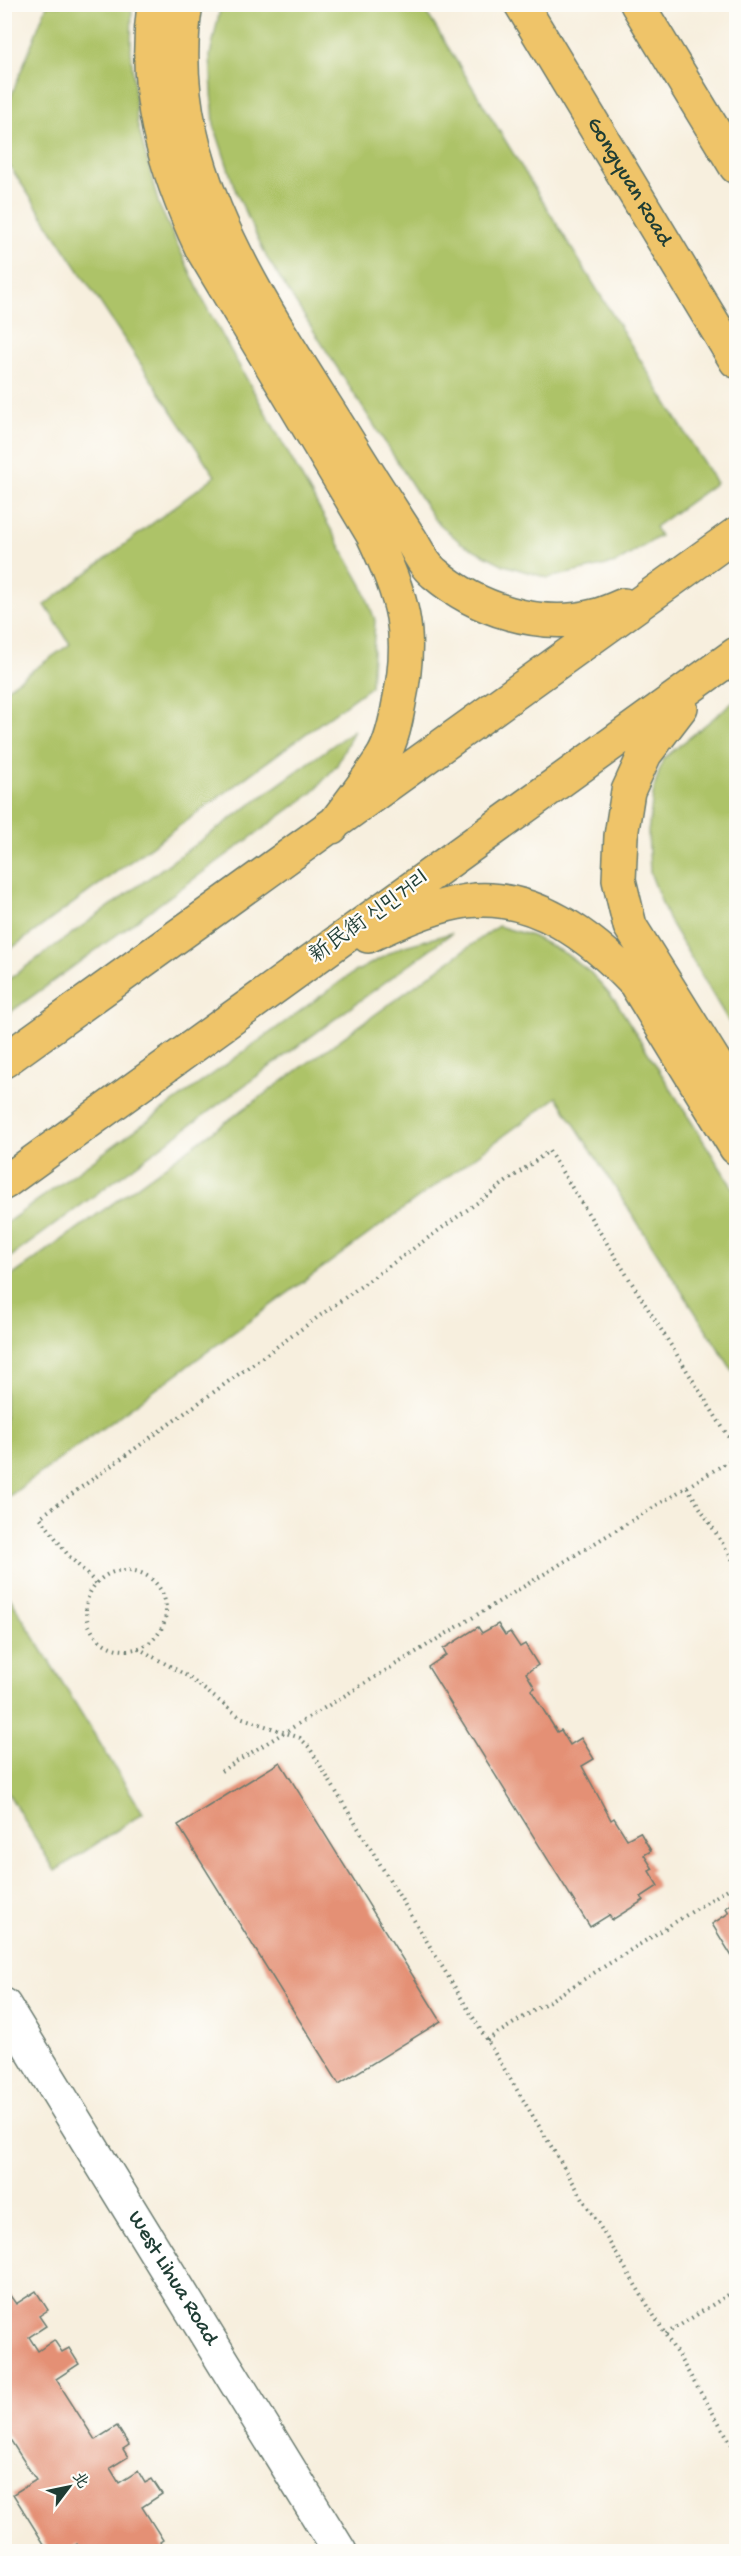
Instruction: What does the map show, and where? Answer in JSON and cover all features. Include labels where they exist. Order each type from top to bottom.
[{"type":"main road","points":[[154,4],[149,57],[150,85],[166,160],[185,214],[201,249],[373,535],[396,584],[406,627],[405,674],[397,717],[384,754],[332,827]]},
{"type":"main road","points":[[186,4],[182,62],[188,118],[200,172],[214,208],[264,304],[363,466],[432,572],[471,599],[515,616],[552,620],[594,616],[654,593]]},
{"type":"main road","name":"Gongyuan Road","points":[[521,4],[736,360]]},
{"type":"main road","points":[[637,4],[736,167]]},
{"type":"main road","points":[[4,1061],[736,534]]},
{"type":"main road","points":[[724,663],[669,720],[645,754],[628,791],[621,836],[619,880],[630,926],[736,1096]]},
{"type":"main road","name":"新民街 신민거리","points":[[4,1183],[724,663]]},
{"type":"main road","points":[[308,962],[401,921],[466,901],[506,902],[554,918],[615,962],[635,983],[736,1148]]},
{"type":"street","name":"West Lihua Road","points":[[4,2005],[340,2552]]},
{"type":"path","points":[[96,1583],[82,1571],[40,1517],[549,1151],[736,1449]]},
{"type":"path","points":[[221,1771],[736,1457]]},
{"type":"path","points":[[687,1486],[736,1565]]},
{"type":"path","points":[[138,1648],[149,1642],[164,1622],[164,1597],[157,1586],[142,1574],[124,1569],[112,1572],[96,1583],[87,1602],[86,1616],[99,1640],[111,1647],[138,1648],[187,1676],[240,1717],[300,1738],[309,1747],[736,2451]]},
{"type":"path","points":[[487,2040],[736,1884]]},
{"type":"path","points":[[666,2334],[736,2290]]},
{"type":"green space","points":[[47,5],[132,5],[131,50],[137,122],[159,205],[207,308],[362,585],[375,620],[371,686],[5,953],[5,690],[70,644],[45,605],[215,476],[5,159],[5,112]]},
{"type":"green space","points":[[221,5],[422,5],[716,483],[655,527],[660,536],[616,563],[548,578],[504,565],[461,543],[434,519],[267,258],[236,192],[214,125],[210,55]]},
{"type":"green space","points":[[736,700],[736,1034],[668,919],[650,872],[648,832],[654,788],[663,759]]},
{"type":"green space","points":[[354,730],[337,765],[312,793],[5,1016],[5,982]]},
{"type":"green space","points":[[498,926],[532,936],[566,954],[591,973],[617,1003],[736,1193],[736,1376],[557,1097],[5,1499],[5,1281]]},
{"type":"green space","points":[[452,933],[5,1261],[5,1224],[350,975],[401,947]]},
{"type":"green space","points":[[5,1590],[143,1813],[55,1871],[5,1788]]},
{"type":"building","points":[[498,1624],[505,1635],[510,1632],[520,1647],[525,1644],[538,1665],[526,1673],[535,1688],[531,1690],[557,1732],[561,1730],[570,1745],[581,1738],[594,1759],[582,1766],[611,1820],[614,1818],[627,1839],[640,1832],[651,1851],[644,1855],[653,1869],[649,1871],[658,1886],[641,1897],[644,1900],[612,1920],[609,1915],[590,1927],[428,1667],[446,1655],[443,1649],[478,1627],[482,1633]]},
{"type":"building","points":[[280,1762],[441,2021],[339,2084],[178,1825]]},
{"type":"building","points":[[736,1901],[736,1963],[712,1924],[729,1913],[726,1908]]},
{"type":"building","points":[[4,2287],[16,2304],[36,2291],[48,2310],[39,2316],[46,2326],[29,2337],[38,2351],[54,2340],[62,2352],[69,2348],[79,2364],[56,2379],[95,2440],[117,2426],[129,2445],[123,2449],[128,2457],[110,2468],[119,2483],[138,2471],[145,2483],[152,2479],[162,2494],[142,2507],[163,2540],[160,2542],[166,2552],[82,2552],[77,2544],[64,2552],[49,2552],[13,2494],[36,2480],[4,2430]]}]
